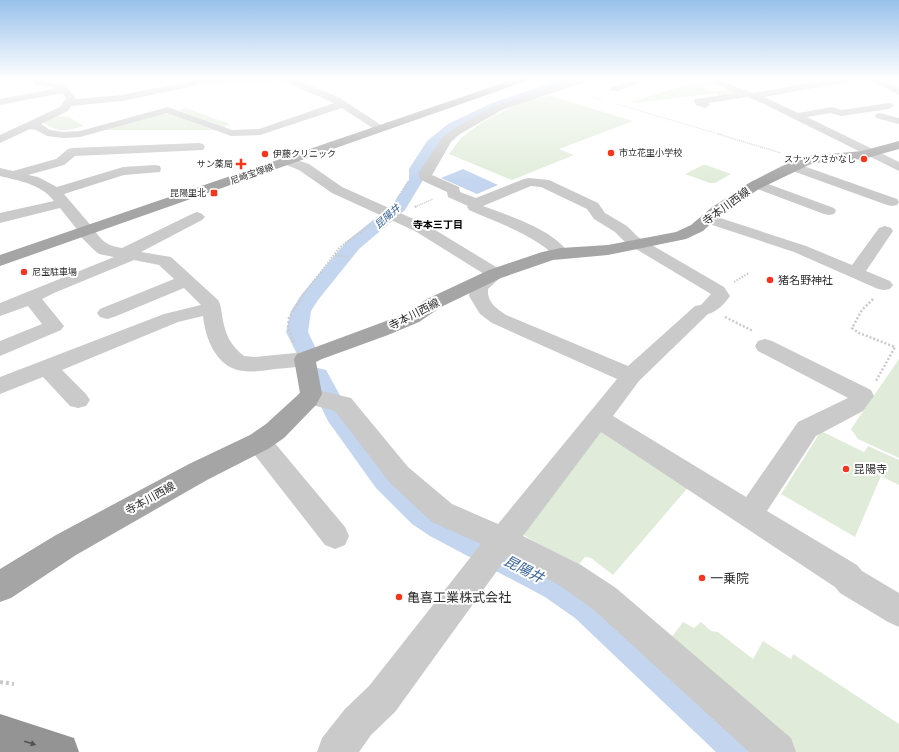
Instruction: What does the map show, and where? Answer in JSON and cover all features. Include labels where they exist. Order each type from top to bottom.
[{"type":"highway","points":[[0,734],[60,752]]},
{"type":"main road","name":"尼崎宝塚線","points":[[0,261],[424,113]]},
{"type":"main road","name":"寺本川西線","points":[[305,359],[412,318],[434,304],[495,274],[561,253],[608,250],[680,236],[697,228],[716,211],[757,184],[811,160],[869,153],[899,145]]},
{"type":"main road","points":[[305,359],[311,394],[323,399]]},
{"type":"main road","name":"寺本川西線","points":[[0,587],[73,541],[198,472],[259,442],[275,431],[308,399],[323,399]]},
{"type":"street","points":[[28,113],[40,120]]},
{"type":"street","points":[[1,138],[55,113]]},
{"type":"street","points":[[29,126],[39,127],[47,133],[63,135],[80,134],[157,113]]},
{"type":"street","points":[[176,113],[231,133],[260,132],[315,113]]},
{"type":"street","points":[[357,113],[380,128]]},
{"type":"street","points":[[336,752],[358,722],[382,699],[495,550],[631,376],[702,310],[714,302],[718,291],[632,240],[621,229],[599,216],[593,206],[544,183],[529,182],[477,203],[471,202],[454,194],[454,190],[419,174],[446,140],[456,132],[489,113]]},
{"type":"street","points":[[790,113],[899,167]]},
{"type":"street","points":[[796,116],[813,113]]},
{"type":"street","points":[[880,116],[899,121]]},
{"type":"street","points":[[8,174],[55,164],[60,162],[73,150],[139,152],[199,147]]},
{"type":"street","points":[[288,161],[304,167],[337,190],[391,213],[421,228],[495,274],[479,287],[478,296],[487,310],[499,319],[536,337],[631,376]]},
{"type":"street","points":[[795,167],[892,202]]},
{"type":"street","points":[[0,218],[60,198],[123,171],[155,169]]},
{"type":"street","points":[[8,174],[33,180],[60,198],[87,231],[88,236],[100,248],[165,261],[211,304],[215,332],[220,344],[239,363],[255,364],[305,359]]},
{"type":"street","points":[[757,184],[829,211]]},
{"type":"street","points":[[866,192],[883,185]]},
{"type":"street","points":[[477,203],[474,206],[535,233],[551,243],[561,253]]},
{"type":"street","points":[[0,310],[31,298],[48,289],[129,254],[168,226],[197,217]]},
{"type":"street","points":[[708,219],[800,249],[884,285]]},
{"type":"street","points":[[856,272],[881,236]]},
{"type":"street","points":[[106,313],[186,281]]},
{"type":"street","points":[[0,349],[54,326],[31,298]]},
{"type":"street","points":[[0,386],[46,367],[116,347],[171,318],[212,308]]},
{"type":"street","points":[[749,515],[807,429],[856,405],[863,396],[765,346]]},
{"type":"street","points":[[46,367],[78,400]]},
{"type":"street","points":[[323,399],[344,404],[399,475],[442,513],[495,550],[570,575],[604,599],[777,752]]},
{"type":"street","points":[[598,418],[846,576],[851,582],[899,611]]},
{"type":"street","points":[[259,442],[335,536]]},
{"type":"path","points":[[648,113],[780,153],[811,160]]},
{"type":"path","points":[[391,213],[394,204],[419,174]]},
{"type":"path","points":[[305,359],[296,346],[288,327],[289,318],[296,304],[340,247],[391,213],[445,193],[454,194]]},
{"type":"path","points":[[334,255],[348,257]]},
{"type":"path","points":[[863,396],[868,394],[883,372],[895,347],[859,333],[852,328],[862,310],[877,295],[884,285]]},
{"type":"path","points":[[714,302],[766,337],[765,346]]},
{"type":"path","points":[[0,682],[14,684]]},
{"type":"green space","points":[[186,113],[199,113],[230,124],[224,127]]},
{"type":"green space","points":[[500,113],[607,113],[633,121],[559,149],[574,155],[512,180],[449,154],[463,137]]},
{"type":"green space","points":[[161,114],[171,114],[213,130],[103,130]]},
{"type":"green space","points":[[58,116],[69,117],[84,126],[59,130],[43,122]]},
{"type":"green space","points":[[703,165],[731,174],[715,183],[710,183],[685,174]]},
{"type":"green space","points":[[899,359],[899,458],[858,439],[851,429]]},
{"type":"green space","points":[[600,429],[691,484],[613,575],[591,558],[585,557],[576,568],[524,535],[523,530]]},
{"type":"green space","points":[[821,431],[864,452],[868,446],[899,460],[899,485],[881,476],[855,537],[781,494]]},
{"type":"green space","points":[[683,622],[694,628],[701,622],[711,631],[718,632],[753,659],[763,641],[791,659],[793,654],[899,724],[899,752],[796,752],[772,733],[668,642]]},
{"type":"water","points":[[463,169],[498,185],[477,194],[441,178]]},
{"type":"waterway","name":"昆陽井","points":[[307,353],[297,332],[301,311],[309,298],[353,245],[399,207],[416,180],[416,169],[432,144],[452,127],[480,113]]},
{"type":"waterway","name":"昆陽井","points":[[318,376],[337,414],[386,479],[423,514],[441,526],[557,585],[587,606],[747,752]]},
{"type":"place","name":"市立花里小学校","points":[[611,153]]},
{"type":"place","name":"伊藤クリニック","points":[[265,154]]},
{"type":"place","name":"スナックさかなし","points":[[864,159]]},
{"type":"place","name":"サン薬局","points":[[241,164]]},
{"type":"place","name":"昆陽里北","points":[[214,193]]},
{"type":"place","name":"尼宝駐車場","points":[[24,272]]},
{"type":"place","name":"猪名野神社","points":[[770,280]]},
{"type":"place","name":"昆陽寺","points":[[846,469]]},
{"type":"place","name":"一乗院","points":[[702,578]]},
{"type":"place","name":"亀喜工業株式会社","points":[[399,597]]},
{"type":"district","name":"寺本三丁目","points":[[438,224]]}]
